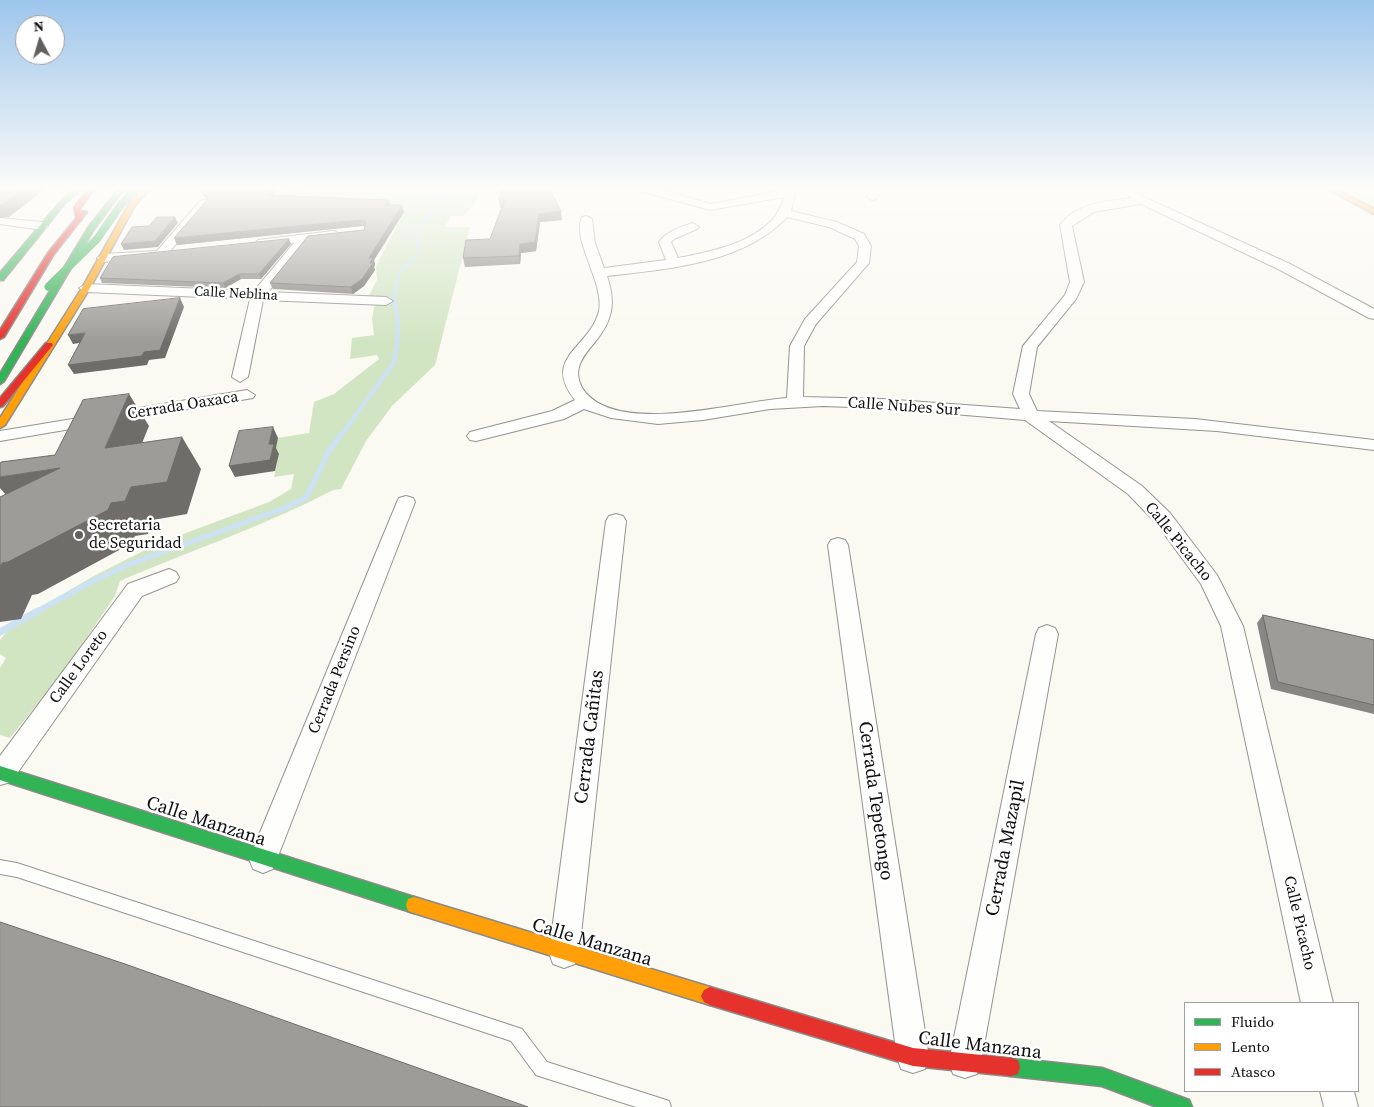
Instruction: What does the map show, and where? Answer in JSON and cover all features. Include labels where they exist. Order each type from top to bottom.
[{"type":"main road","points":[[1,276],[33,240]]},
{"type":"main road","points":[[0,323],[38,266],[59,240]]},
{"type":"main road","points":[[0,337],[51,253],[62,240]]},
{"type":"main road","points":[[0,361],[78,240]]},
{"type":"main road","points":[[0,381],[84,240]]},
{"type":"main road","points":[[48,286],[96,240]]},
{"type":"main road","points":[[0,425],[86,288],[113,240]]},
{"type":"main road","points":[[16,286],[38,266]]},
{"type":"main road","points":[[0,404],[49,345]]},
{"type":"main road","name":"Calle Manzana","points":[[1,774],[564,954],[913,1057],[1102,1077],[1182,1107]]},
{"type":"street","points":[[162,253],[173,240]]},
{"type":"street","points":[[248,244],[289,240]]},
{"type":"street","points":[[240,377],[257,296],[304,240]]},
{"type":"street","points":[[476,436],[558,415],[584,402],[572,385],[570,366],[579,349],[601,325],[606,313],[605,291],[588,240]]},
{"type":"street","points":[[667,240],[665,242],[674,263]]},
{"type":"street","points":[[598,273],[674,263],[717,252],[750,240]]},
{"type":"street","points":[[795,402],[797,346],[810,322],[863,263],[865,246],[861,240]]},
{"type":"street","points":[[1031,416],[1021,394],[1030,346],[1071,296],[1077,282],[1069,240]]},
{"type":"street","points":[[1226,240],[1277,264],[1374,315]]},
{"type":"street","points":[[103,258],[181,251]]},
{"type":"street","name":"Calle Neblina","points":[[86,288],[386,301]]},
{"type":"street","name":"Cerrada Oaxaca","points":[[0,436],[247,396]]},
{"type":"street","name":"Calle Nubes Sur","points":[[584,402],[599,410],[630,418],[663,421],[706,415],[758,404],[795,402],[919,407],[1031,416],[1193,424],[1280,432],[1374,445]]},
{"type":"street","name":"Calle Picacho","points":[[1031,416],[1135,490],[1163,518],[1210,580],[1232,626],[1317,1002]]},
{"type":"street","name":"Cerrada Persino","points":[[263,859],[406,502]]},
{"type":"street","name":"Cerrada Cañitas","points":[[564,954],[616,521]]},
{"type":"street","name":"Cerrada Tepetongo","points":[[838,545],[913,1057]]},
{"type":"street","name":"Calle Loreto","points":[[1,774],[136,590],[169,577]]},
{"type":"street","name":"Cerrada Mazapil","points":[[965,1062],[1047,634]]},
{"type":"street","points":[[1337,1092],[1341,1107]]},
{"type":"lane","points":[[0,859],[17,870]]},
{"type":"lane","points":[[0,867],[17,870],[516,1035],[542,1069],[663,1107]]},
{"type":"green space","points":[[390,240],[467,240],[435,365],[392,406],[366,441],[341,489],[333,490],[281,515],[120,581],[115,596],[66,668],[10,738],[0,735],[0,668],[6,658],[0,654],[0,640],[14,623],[92,577],[159,543],[269,502],[291,489],[294,474],[274,477],[279,455],[274,455],[278,438],[309,433],[314,402],[334,394],[379,359],[377,355],[350,359],[352,338],[374,335],[372,318],[375,303],[366,301],[377,280],[376,266]]},
{"type":"building","points":[[124,240],[156,240],[155,241],[121,244]]},
{"type":"building","points":[[288,240],[259,274],[239,274],[223,283],[100,278],[113,257]]},
{"type":"building","points":[[305,240],[380,240],[369,258],[373,258],[370,263],[373,263],[362,279],[351,287],[270,283]]},
{"type":"building","points":[[466,240],[535,240],[535,242],[520,244],[519,256],[463,258]]},
{"type":"building","points":[[180,298],[160,350],[144,352],[142,356],[68,365],[85,333],[68,335],[83,309]]},
{"type":"building","points":[[129,394],[105,448],[182,437],[167,482],[131,487],[125,501],[111,503],[108,510],[8,562],[2,563],[0,567],[0,497],[60,468],[0,477],[1,462],[55,455],[83,400]]},
{"type":"building","points":[[273,427],[269,444],[274,444],[270,460],[229,466],[239,431]]},
{"type":"building","points":[[1263,615],[1374,640],[1374,705],[1278,682]]},
{"type":"building","points":[[0,922],[125,964],[528,1107],[0,1107]]},
{"type":"waterway","points":[[394,299],[399,272],[416,257],[420,248],[417,240]]},
{"type":"waterway","points":[[339,438],[393,364],[397,348],[398,331],[397,314],[393,298]]},
{"type":"waterway","points":[[36,612],[91,582],[130,564],[285,508],[306,498],[329,451],[340,436]]},
{"type":"waterway","points":[[0,632],[38,611]]},
{"type":"traffic: fast","points":[[0,278],[32,240]]},
{"type":"traffic: fast","points":[[0,381],[84,240]]},
{"type":"traffic: fast","points":[[48,287],[96,240]]},
{"type":"traffic: fast","points":[[0,773],[414,905]]},
{"type":"traffic: fast","points":[[1011,1067],[1102,1077],[1182,1107]]},
{"type":"traffic: slow","points":[[0,425],[86,288],[112,240]]},
{"type":"traffic: slow","points":[[414,905],[710,996]]},
{"type":"traffic: jam","points":[[0,337],[51,253],[62,240]]},
{"type":"traffic: jam","points":[[0,404],[49,345]]},
{"type":"traffic: jam","points":[[710,996],[913,1057],[1011,1067]]},
{"type":"place","name":"Secretaria de Seguridad","points":[[79,535]]}]
